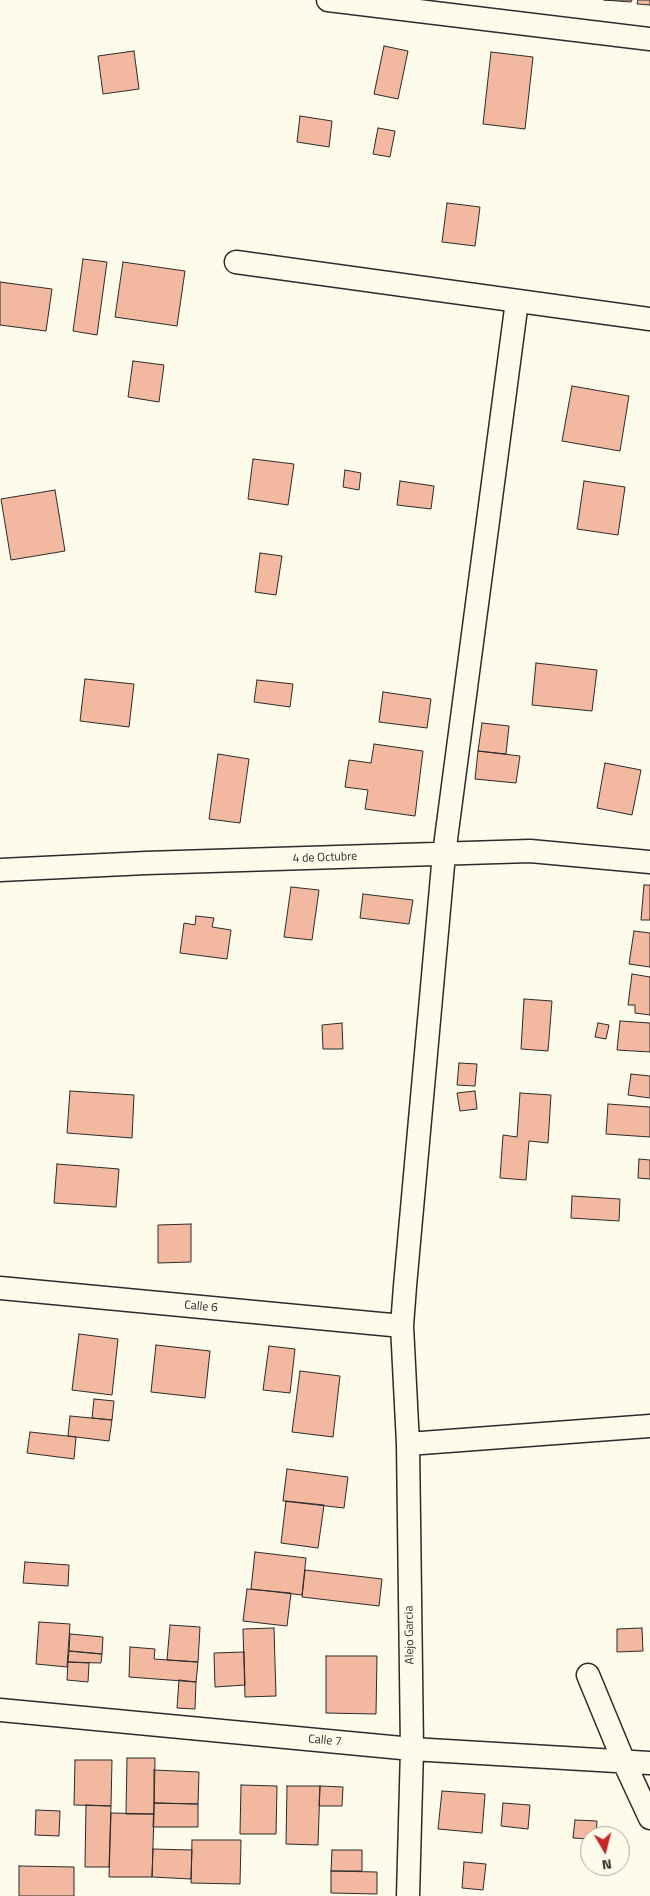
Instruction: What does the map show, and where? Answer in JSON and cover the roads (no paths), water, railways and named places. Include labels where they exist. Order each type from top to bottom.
[{"type":"street","points":[[328,0],[650,39]]},
{"type":"street","points":[[236,262],[650,319]]},
{"type":"street","name":"Alejo Garcia","points":[[408,1896],[412,1749],[408,1444],[402,1326],[444,854],[517,301]]},
{"type":"street","name":"4 de Octubre","points":[[0,870],[530,851],[650,862]]},
{"type":"street","name":"Calle 6","points":[[0,1288],[402,1326]]},
{"type":"street","points":[[408,1444],[650,1426]]},
{"type":"street","points":[[588,1675],[624,1762],[650,1818]]},
{"type":"street","name":"Calle 7","points":[[0,1710],[412,1749],[650,1763]]}]
